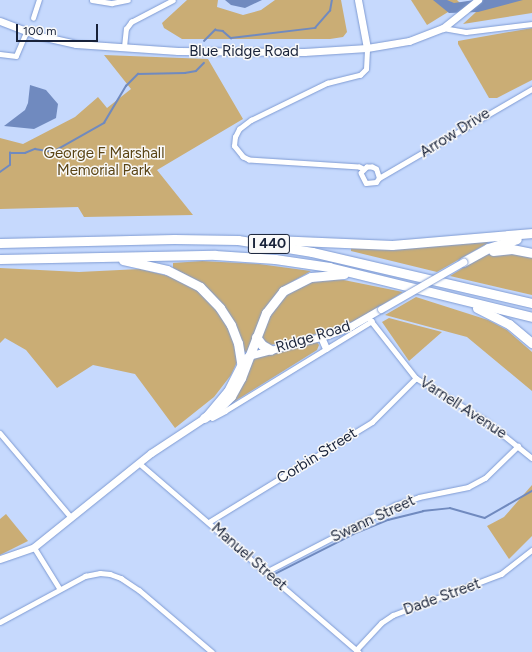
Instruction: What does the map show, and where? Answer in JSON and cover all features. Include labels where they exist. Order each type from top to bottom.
[{"type":"highway","points":[[238,240],[377,245],[532,235]]},
{"type":"highway","points":[[463,262],[497,244],[532,235]]},
{"type":"highway","name":"I 440","points":[[0,243],[174,239],[238,240],[312,252],[532,304]]},
{"type":"highway","points":[[463,262],[501,249],[517,249],[532,253]]},
{"type":"highway","name":"I 440","points":[[0,259],[246,256],[299,262],[357,273],[532,317]]},
{"type":"highway","points":[[104,257],[167,270],[200,287],[220,308],[231,325],[238,343],[241,363]]},
{"type":"highway","points":[[204,418],[219,408],[231,396],[251,355],[256,337],[270,306],[289,287],[319,275],[357,273]]},
{"type":"highway","points":[[458,299],[509,324],[532,343]]},
{"type":"highway","points":[[256,337],[262,345],[271,350]]},
{"type":"street","points":[[33,18],[39,0]]},
{"type":"street","points":[[92,0],[108,3],[128,0]]},
{"type":"street","points":[[124,47],[126,29],[131,22],[173,0]]},
{"type":"street","points":[[358,0],[367,48],[366,69],[360,75],[327,83],[251,120],[239,129],[234,137],[234,146],[243,157],[249,160],[360,167],[363,170],[372,167],[376,169],[378,178]]},
{"type":"street","name":"Blue Ridge Road","points":[[0,21],[26,32],[76,44],[274,52],[367,48],[409,41],[443,28],[478,0]]},
{"type":"street","points":[[443,28],[466,32],[532,24]]},
{"type":"street","points":[[0,54],[16,56],[26,32]]},
{"type":"street","name":"Arrow Drive","points":[[363,170],[361,177],[366,183],[376,182],[378,178],[532,89]]},
{"type":"street","name":"Ridge Road","points":[[204,418],[218,415],[326,348],[370,319],[381,309],[463,262]]},
{"type":"street","name":"Ridge Road","points":[[0,559],[34,547],[139,463],[204,418],[227,391],[241,363],[251,355],[321,337],[370,319]]},
{"type":"street","name":"Varnell Avenue","points":[[370,319],[416,378],[485,420],[532,458]]},
{"type":"street","points":[[321,337],[326,348]]},
{"type":"street","name":"Corbin Street","points":[[209,522],[372,422],[416,378]]},
{"type":"street","points":[[0,433],[71,517]]},
{"type":"street","name":"Swann Street","points":[[266,572],[395,505],[419,497],[468,487],[485,478],[518,446]]},
{"type":"street","name":"Manuel Street","points":[[139,463],[357,651]]},
{"type":"street","points":[[34,547],[60,589]]},
{"type":"street","name":"Dade Street","points":[[357,651],[380,623],[393,615],[501,574],[532,550]]},
{"type":"street","points":[[0,622],[85,576],[100,573],[121,578],[212,652]]},
{"type":"green space","points":[[187,0],[218,0],[217,7],[243,15],[261,10],[275,0],[341,0],[347,32],[343,37],[330,39],[182,39],[164,28],[162,23]]},
{"type":"green space","points":[[411,0],[457,0],[461,4],[427,25]]},
{"type":"green space","points":[[489,0],[532,0],[532,13],[463,24]]},
{"type":"green space","points":[[532,28],[532,80],[497,98],[489,98],[458,44],[458,41]]},
{"type":"green space","name":"George F Marshall Memorial Park","points":[[104,55],[208,59],[243,119],[157,170],[193,215],[84,217],[78,207],[0,209],[0,138],[23,144],[75,117],[98,97],[107,108],[131,89]]},
{"type":"green space","points":[[487,240],[488,243],[437,272],[351,251],[351,248]]},
{"type":"green space","points":[[502,251],[532,256],[532,295],[450,276],[482,256]]},
{"type":"green space","points":[[202,261],[259,264],[311,271],[281,288],[248,353],[243,351],[199,282],[173,268],[173,263]]},
{"type":"green space","points":[[0,268],[79,272],[140,269],[177,278],[195,288],[220,313],[233,338],[237,362],[231,375],[214,397],[175,428],[135,374],[93,365],[57,388],[26,350],[5,338],[0,343]]},
{"type":"green space","points":[[329,277],[403,292],[363,317],[333,330],[271,345],[266,342],[261,336],[265,322],[280,298],[309,280]]},
{"type":"green space","points":[[416,297],[488,320],[507,330],[532,352],[532,391],[467,337],[385,315]]},
{"type":"green space","points":[[389,318],[442,332],[409,361],[382,322]]},
{"type":"green space","points":[[317,342],[319,345],[317,350],[232,403],[230,400],[251,357]]},
{"type":"green space","points":[[532,485],[532,536],[509,559],[487,526],[504,517]]},
{"type":"green space","points":[[6,514],[28,541],[0,555],[0,519]]},
{"type":"water","points":[[225,0],[262,0],[245,8],[231,5]]},
{"type":"water","points":[[433,0],[447,0],[454,3],[475,0],[523,0],[478,12],[449,13]]},
{"type":"water","points":[[30,85],[46,90],[58,104],[56,118],[34,129],[4,126],[25,110],[28,103]]},
{"type":"waterway","points":[[204,41],[215,30],[223,31],[231,38],[315,28],[330,11],[332,0]]},
{"type":"waterway","points":[[0,172],[10,165],[10,153],[25,153],[35,149],[53,152],[104,123],[126,86],[138,74],[185,73],[196,71],[204,63]]},
{"type":"waterway","points":[[275,574],[356,533],[388,520],[423,511],[450,508],[485,518],[532,491]]}]
